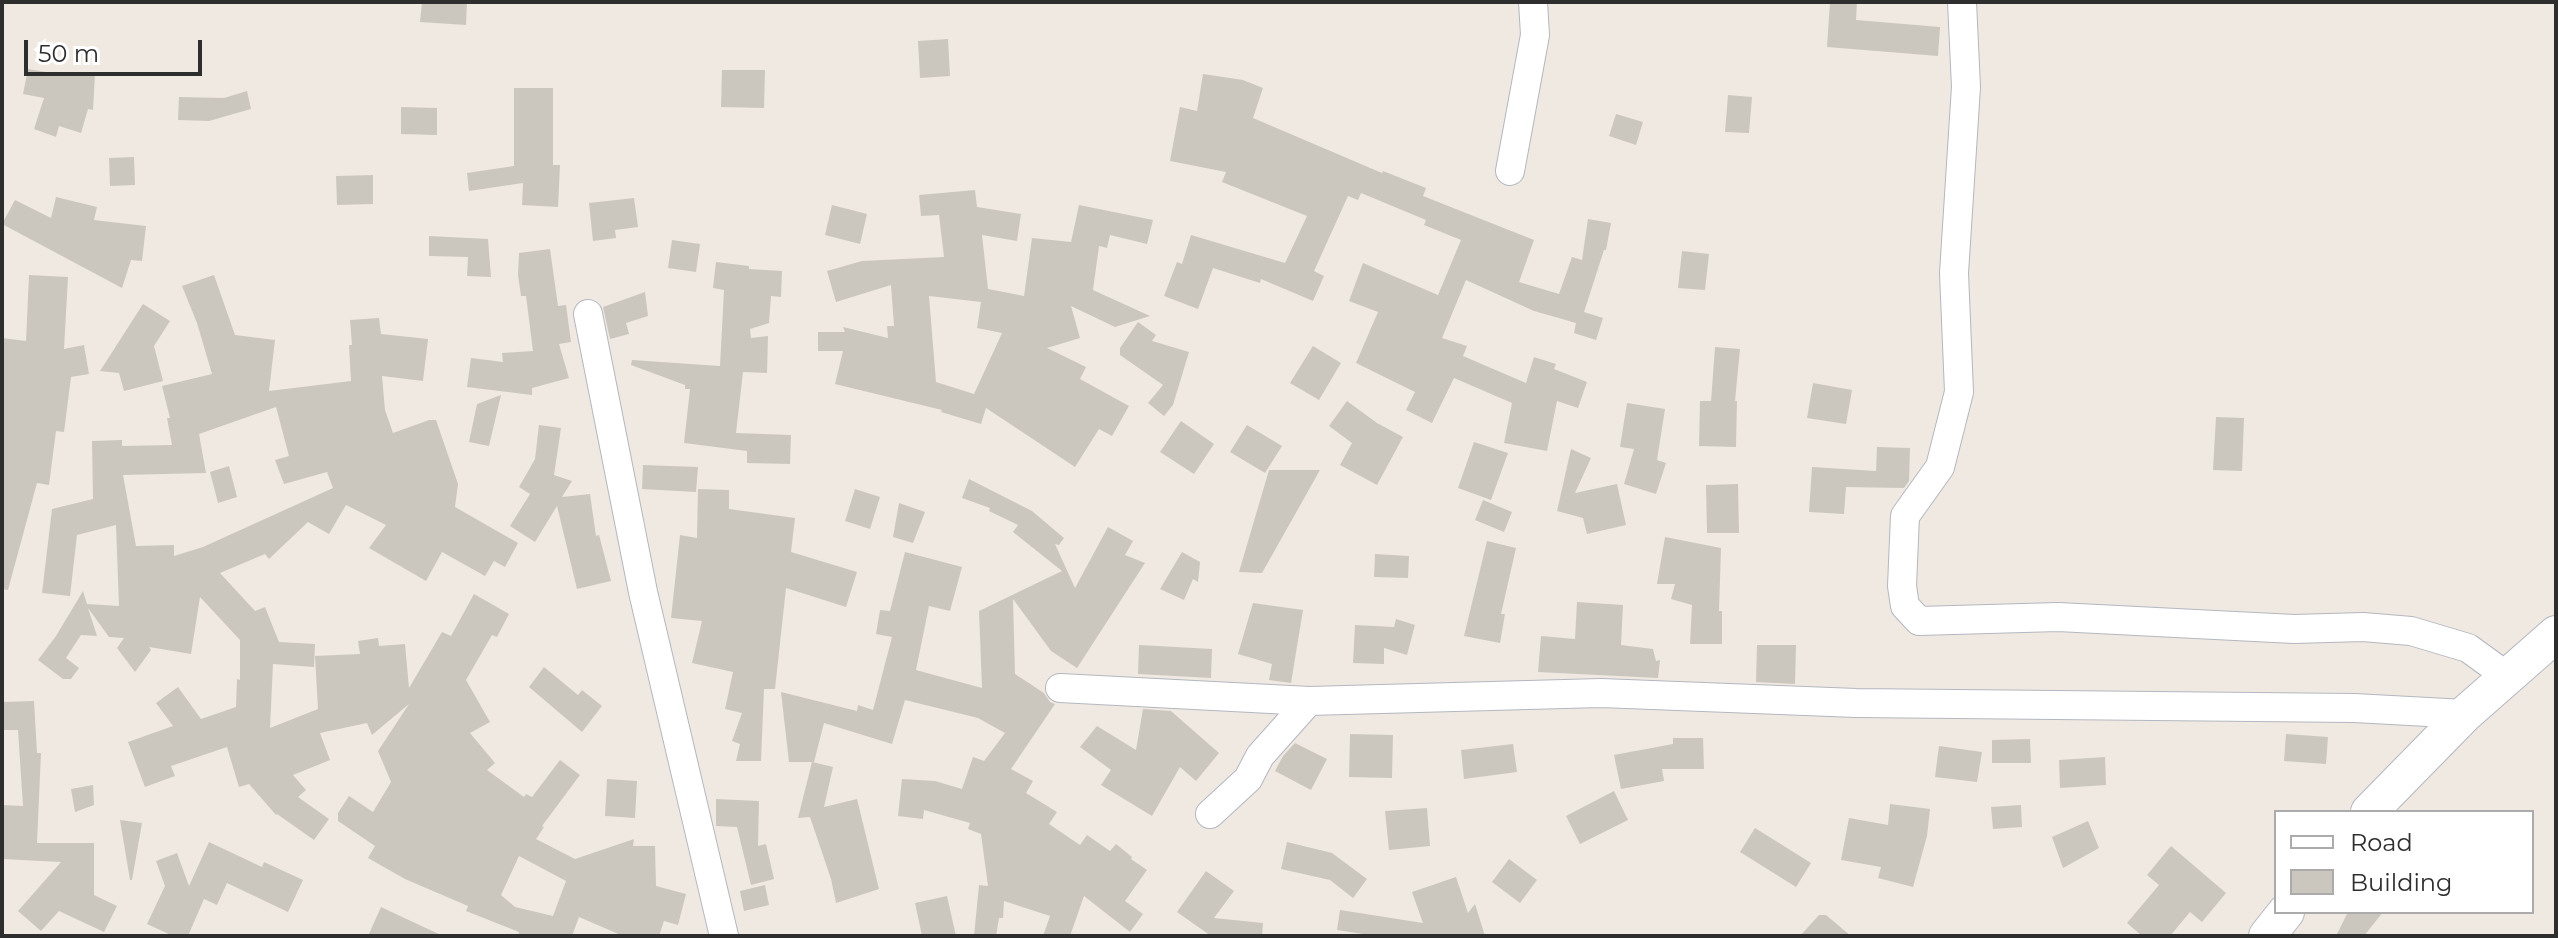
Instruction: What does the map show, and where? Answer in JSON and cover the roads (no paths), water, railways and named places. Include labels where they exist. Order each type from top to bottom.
[{"type":"street","points":[[1510,171],[1535,35],[1533,2]]},
{"type":"street","points":[[1962,2],[1966,87],[1954,273],[1959,392],[1940,467],[1905,516],[1902,586],[1905,606],[1919,621],[2058,617],[2294,629],[2363,627],[2411,631],[2468,648],[2508,677]]},
{"type":"street","points":[[588,314],[643,592],[724,936]]},
{"type":"street","points":[[2371,810],[2465,714],[2556,634]]},
{"type":"street","points":[[1060,688],[1309,701],[1601,693],[1856,703],[2354,708],[2465,714]]},
{"type":"street","points":[[1210,814],[1248,779],[1260,756],[1309,701]]},
{"type":"street","points":[[2267,936],[2284,914]]}]
